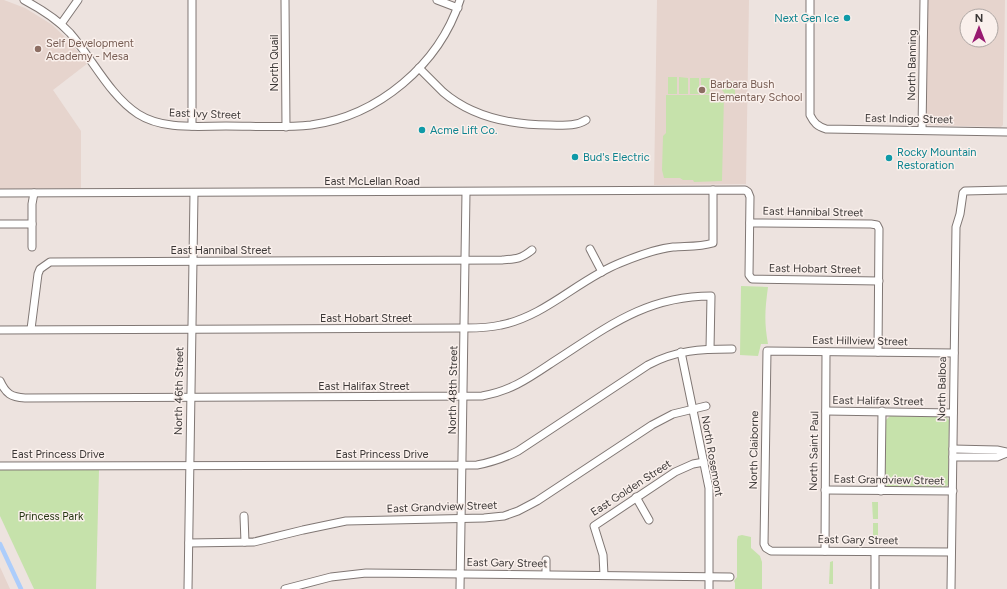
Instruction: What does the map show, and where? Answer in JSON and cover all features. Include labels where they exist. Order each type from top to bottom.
[{"type":"street","name":"East Ivy Street","points":[[24,0],[44,11],[61,24],[117,96],[127,106],[138,114],[161,124],[174,126],[286,127],[311,125],[353,114],[380,101],[401,86],[420,68]]},
{"type":"street","points":[[61,24],[78,0]]},
{"type":"street","points":[[192,0],[192,126]]},
{"type":"street","name":"North Quail","points":[[285,0],[286,127]]},
{"type":"street","points":[[437,0],[458,8]]},
{"type":"street","points":[[460,0],[458,8],[442,39],[420,68],[443,92],[456,101],[485,115],[500,120],[534,125],[574,125],[586,120]]},
{"type":"street","name":"East Indigo Street","points":[[810,0],[809,107],[813,122],[818,126],[826,129],[1007,132]]},
{"type":"street","name":"North Banning","points":[[922,130],[924,0]]},
{"type":"street","name":"East Hobart Street","points":[[0,330],[465,328],[502,325],[530,315],[555,302],[589,278],[619,263],[656,251],[713,243],[713,190]]},
{"type":"street","name":"East McLellan Road","points":[[0,193],[745,190],[748,192],[750,197],[750,222]]},
{"type":"street","name":"North Balboa","points":[[951,589],[956,227],[960,214],[963,193],[965,190],[1007,190]]},
{"type":"street","name":"North 48th Street","points":[[460,589],[466,192]]},
{"type":"street","points":[[32,247],[34,193]]},
{"type":"street","name":"North 46th Street","points":[[188,589],[194,193]]},
{"type":"street","name":"East Hobart Street","points":[[750,222],[749,274],[752,278],[879,280]]},
{"type":"street","name":"East Hannibal Street","points":[[750,222],[877,225],[879,229],[879,280]]},
{"type":"street","points":[[0,224],[32,224]]},
{"type":"street","points":[[590,249],[602,272]]},
{"type":"street","name":"East Hannibal Street","points":[[30,329],[38,274],[40,269],[50,262],[516,260],[524,257],[532,250]]},
{"type":"street","points":[[878,352],[879,280]]},
{"type":"street","name":"East Halifax Street","points":[[0,381],[8,394],[16,397],[190,398],[488,395],[511,388],[615,322],[637,311],[673,299],[711,296],[710,349]]},
{"type":"street","name":"East Princess Drive","points":[[0,466],[176,464],[190,466],[462,465],[490,463],[518,451],[648,365],[681,352],[710,349],[732,349]]},
{"type":"street","name":"East Hillview Street","points":[[767,351],[954,353]]},
{"type":"street","name":"North Claiborne","points":[[766,548],[764,544],[767,351]]},
{"type":"street","name":"North Rosemont","points":[[681,352],[704,462],[709,499],[709,589]]},
{"type":"street","name":"North Saint Paul","points":[[825,551],[826,352]]},
{"type":"street","name":"East Grandview Street","points":[[189,543],[245,542],[264,540],[346,521],[461,519],[504,516],[531,505],[652,425],[673,414],[706,406]]},
{"type":"street","name":"East Halifax Street","points":[[826,411],[953,413]]},
{"type":"street","points":[[881,491],[882,411]]},
{"type":"street","points":[[953,453],[996,450],[1007,453]]},
{"type":"street","name":"East Golden Street","points":[[604,575],[603,555],[594,526],[675,472],[693,464],[704,462]]},
{"type":"street","name":"East Grandview Street","points":[[825,490],[953,491]]},
{"type":"street","points":[[636,497],[649,520]]},
{"type":"street","points":[[244,516],[245,542]]},
{"type":"street","name":"East Gary Street","points":[[766,548],[770,551],[952,552]]},
{"type":"street","points":[[875,552],[875,589]]},
{"type":"street","points":[[546,560],[546,574]]},
{"type":"street","name":"East Gary Street","points":[[285,589],[332,577],[366,572],[730,577]]},
{"type":"shaded area","points":[[0,0],[4,0],[25,8],[51,24],[88,63],[53,90],[81,131],[81,188],[0,189]]},
{"type":"shaded area","name":"Barbara Bush Elementary School","points":[[657,0],[749,0],[746,184],[654,185]]},
{"type":"shaded area","points":[[927,0],[1005,0],[1003,125],[1001,127],[927,125],[925,122]]},
{"type":"shaded area","points":[[0,567],[10,589],[0,589]]},
{"type":"green space","points":[[668,77],[677,77],[677,94],[668,94]]},
{"type":"green space","points":[[679,77],[688,78],[688,94],[679,94]]},
{"type":"green space","points":[[690,78],[699,78],[699,94],[690,94]]},
{"type":"green space","points":[[701,78],[710,78],[710,94],[701,94]]},
{"type":"green space","points":[[723,81],[735,81],[735,96],[726,95],[722,90]]},
{"type":"green space","points":[[666,95],[724,95],[722,181],[694,182],[693,180],[683,180],[680,178],[664,178],[662,170],[663,136],[666,133]]},
{"type":"green space","points":[[741,286],[768,287],[765,316],[768,344],[761,344],[758,356],[740,355]]},
{"type":"green space","points":[[890,416],[946,417],[949,420],[948,485],[945,487],[888,487],[885,484],[886,420]]},
{"type":"green space","name":"Princess Park","points":[[0,470],[99,470],[96,589],[34,589],[0,516]]},
{"type":"green space","points":[[872,502],[878,502],[878,519],[873,519]]},
{"type":"green space","points":[[873,523],[878,523],[878,539],[873,539]]},
{"type":"green space","points":[[742,535],[751,537],[751,548],[760,556],[762,562],[762,589],[735,589],[734,581],[737,577],[737,540],[738,536]]},
{"type":"green space","points":[[833,561],[833,584],[829,584],[830,562]]},
{"type":"waterway","points":[[0,544],[21,589]]},
{"type":"place","name":"Next Gen Ice","points":[[847,18]]},
{"type":"place","name":"Self Development Academy - Mesa","points":[[38,49]]},
{"type":"place","name":"Barbara Bush Elementary School","points":[[702,90]]},
{"type":"place","name":"Acme Lift Co.","points":[[422,130]]},
{"type":"place","name":"Bud's Electric","points":[[575,157]]},
{"type":"place","name":"Rocky Mountain Restoration","points":[[889,158]]}]
